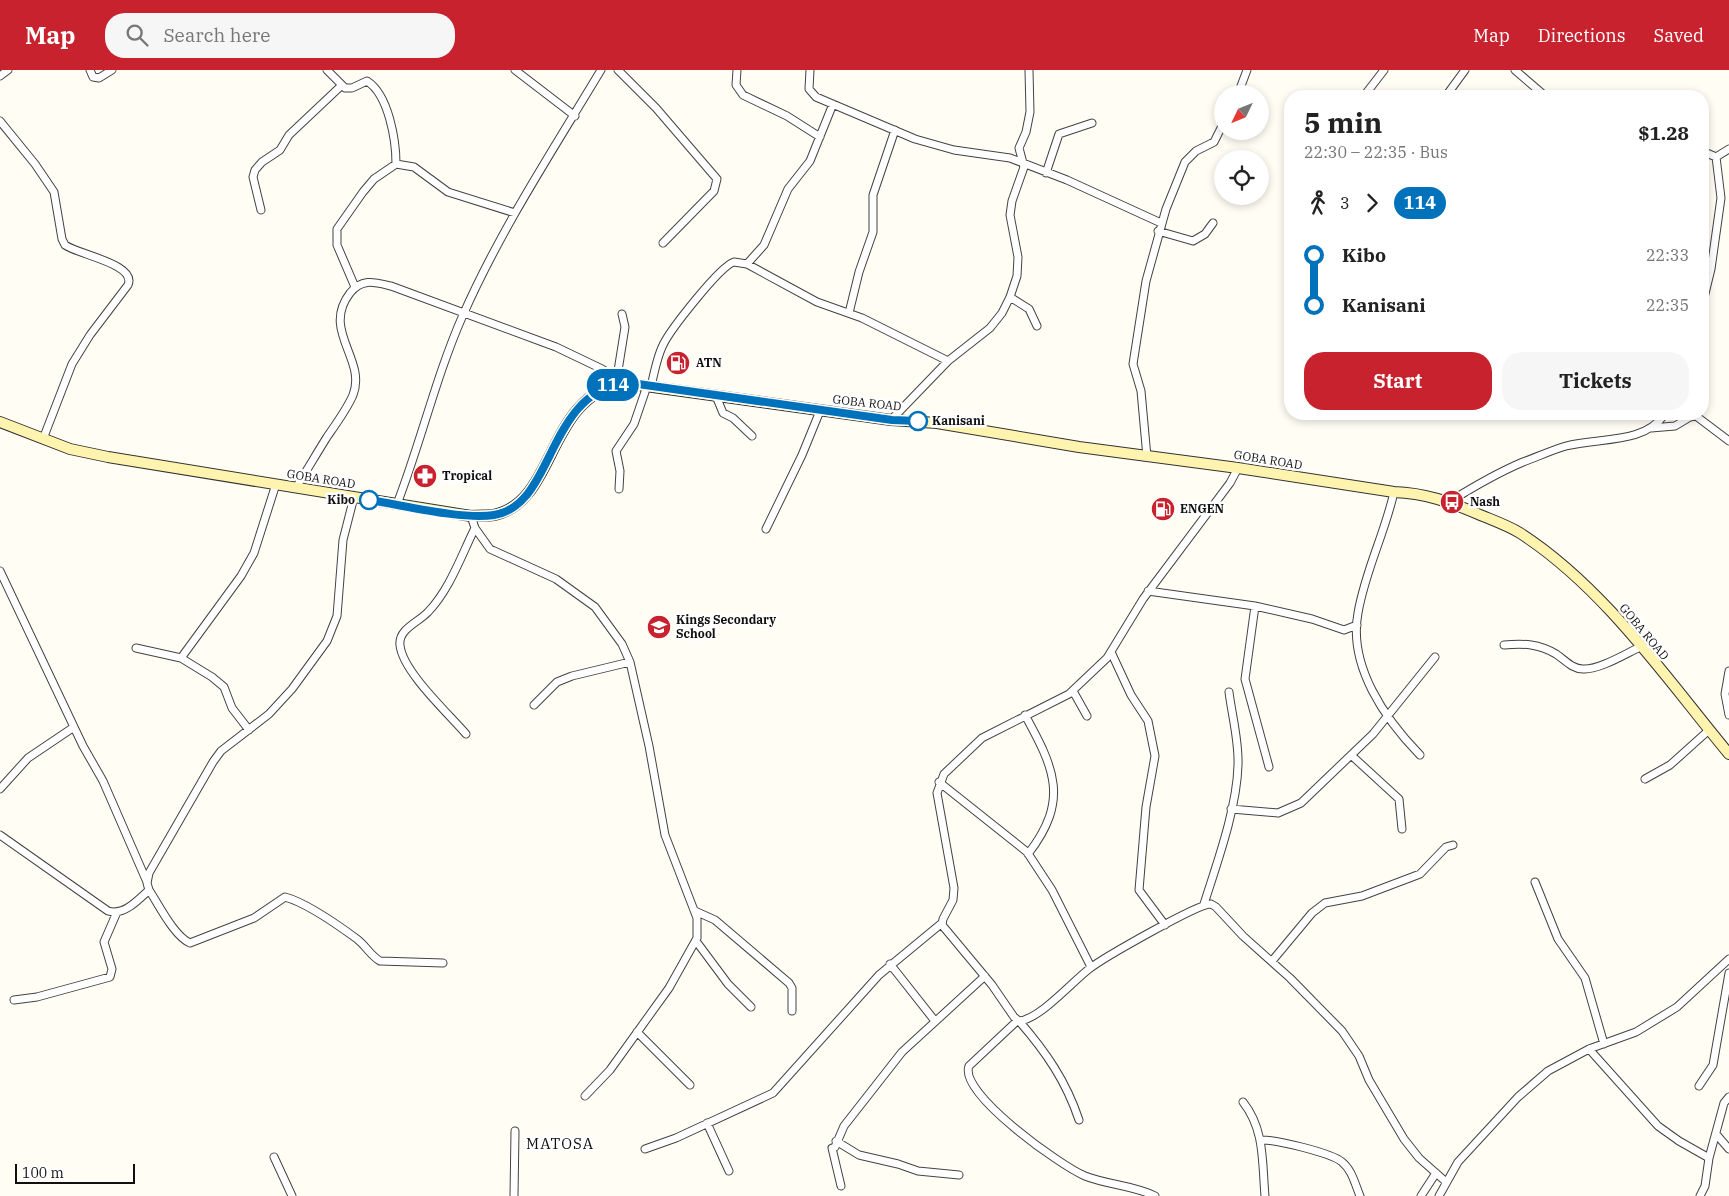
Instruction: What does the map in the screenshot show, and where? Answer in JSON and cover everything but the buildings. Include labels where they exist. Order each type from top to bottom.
[{"type":"main road","name":"GOBA ROAD","points":[[0,422],[70,449],[108,457],[298,486],[471,516],[495,515],[522,500],[533,487],[568,421],[580,405],[602,388],[620,380],[820,411],[892,420],[937,423],[1147,457],[1238,468],[1394,492],[1415,492],[1449,502],[1519,533],[1566,568],[1619,620],[1729,754]]},
{"type":"street","points":[[0,76],[8,70]]},
{"type":"street","points":[[90,70],[94,77],[99,78],[112,70]]},
{"type":"street","points":[[327,70],[348,89],[367,81],[374,87],[390,120],[396,143],[396,164]]},
{"type":"street","points":[[515,70],[575,116]]},
{"type":"street","points":[[397,504],[439,382],[446,355],[464,313],[515,213],[602,70]]},
{"type":"street","points":[[618,70],[660,112],[717,179],[714,191],[663,243]]},
{"type":"street","points":[[737,70],[736,85],[743,95],[787,116],[820,137]]},
{"type":"street","points":[[810,70],[810,92],[915,140],[940,147],[1010,158],[1161,223]]},
{"type":"street","points":[[892,420],[948,361],[990,328],[1002,313],[1010,297],[1017,276],[1018,257],[1010,215],[1012,201],[1024,164],[1019,148],[1026,132],[1030,112],[1029,70]]},
{"type":"street","points":[[1241,85],[1247,70]]},
{"type":"street","points":[[1369,90],[1384,70]]},
{"type":"street","points":[[1450,90],[1465,70]]},
{"type":"street","points":[[1515,70],[1538,90]]},
{"type":"street","points":[[261,210],[253,177],[255,170],[262,162],[280,150],[289,135],[342,85]]},
{"type":"street","points":[[747,264],[764,245],[788,189],[808,164],[833,104]]},
{"type":"street","points":[[0,121],[35,164],[54,192],[64,245],[121,268],[130,278],[128,285],[90,335],[72,364],[43,439]]},
{"type":"street","points":[[1046,173],[1058,136],[1092,123]]},
{"type":"street","points":[[849,313],[859,272],[873,232],[873,195],[895,130]]},
{"type":"street","points":[[1147,457],[1141,392],[1133,364],[1145,288],[1158,232],[1186,160],[1196,151],[1215,140]]},
{"type":"street","points":[[1709,154],[1716,156],[1729,149]]},
{"type":"street","points":[[1709,277],[1721,198],[1716,156]]},
{"type":"street","points":[[355,287],[337,245],[337,229],[374,179],[396,164],[414,167],[448,192],[515,213]]},
{"type":"street","points":[[1158,232],[1193,241],[1205,234],[1213,223]]},
{"type":"street","points":[[619,489],[620,472],[616,451],[634,424],[660,351],[672,331],[726,266],[734,262],[747,264],[817,302],[849,313],[948,361]]},
{"type":"street","points":[[298,486],[353,395],[356,378],[347,352],[339,317],[344,302],[355,287],[370,281],[391,286],[556,347],[620,380],[625,327],[622,314]]},
{"type":"street","points":[[1010,297],[1029,309],[1037,326]]},
{"type":"street","points":[[716,396],[723,413],[733,418],[752,436]]},
{"type":"street","points":[[766,529],[802,455],[820,411]]},
{"type":"street","points":[[1650,428],[1659,420]]},
{"type":"street","points":[[1449,502],[1488,479],[1523,462],[1566,446],[1622,438],[1650,428],[1675,426],[1686,420]]},
{"type":"street","points":[[1700,420],[1729,441]]},
{"type":"street","points":[[645,1149],[676,1138],[772,1093],[890,964],[942,923],[950,907],[954,888],[938,800],[939,782],[949,767],[977,742],[1073,691],[1111,652],[1148,591],[1230,483],[1238,468]]},
{"type":"street","points":[[181,658],[241,576],[254,553],[276,484]]},
{"type":"street","points":[[1394,492],[1387,522],[1358,613],[1357,625],[1362,664],[1377,702],[1387,717],[1420,755]]},
{"type":"street","points":[[14,1000],[36,997],[110,977],[112,969],[104,944],[117,912],[133,904],[148,886],[149,873],[213,762],[221,752],[269,714],[292,690],[309,668],[333,629],[337,616],[343,540],[354,497]]},
{"type":"street","points":[[471,516],[475,528],[486,546],[497,554],[556,578],[595,607],[622,644],[630,662],[665,834],[695,911],[699,931],[696,941],[669,988],[610,1070],[585,1096]]},
{"type":"street","points":[[466,734],[424,686],[406,661],[400,645],[403,632],[427,614],[440,598],[475,528]]},
{"type":"street","points":[[0,571],[74,727],[103,781],[148,886],[184,940],[190,943],[210,937],[254,918],[285,897],[298,901],[359,940],[380,961],[443,963]]},
{"type":"street","points":[[1148,591],[1254,606],[1312,619],[1339,630],[1347,630],[1357,625]]},
{"type":"street","points":[[1254,606],[1245,674],[1269,767]]},
{"type":"street","points":[[1504,645],[1527,643],[1538,645],[1573,667],[1581,669],[1618,658],[1640,647]]},
{"type":"street","points":[[136,648],[181,658],[223,686],[232,708],[249,730]]},
{"type":"street","points":[[1111,652],[1131,695],[1148,721],[1154,746],[1155,769],[1146,808],[1139,890],[1165,925]]},
{"type":"street","points":[[1231,809],[1273,814],[1287,811],[1304,800],[1387,717],[1435,657]]},
{"type":"street","points":[[534,705],[557,682],[572,676],[630,662]]},
{"type":"street","points":[[1729,671],[1725,694],[1729,715]]},
{"type":"street","points":[[1073,691],[1087,716]]},
{"type":"street","points":[[1204,904],[1219,859],[1231,809],[1238,766],[1229,692]]},
{"type":"street","points":[[1025,715],[1052,770],[1055,786],[1043,834],[1028,854]]},
{"type":"street","points":[[0,789],[28,758],[74,727]]},
{"type":"street","points":[[1645,779],[1670,765],[1709,730]]},
{"type":"street","points":[[1351,755],[1399,799],[1402,829]]},
{"type":"street","points":[[939,782],[1028,854],[1052,890],[1091,967]]},
{"type":"street","points":[[0,835],[101,907],[117,912]]},
{"type":"street","points":[[1272,961],[1300,927],[1324,903],[1366,895],[1420,874],[1446,847],[1453,845]]},
{"type":"street","points":[[1534,882],[1558,939],[1585,978],[1604,1044]]},
{"type":"street","points":[[1155,1196],[1132,1187],[1084,1176],[1060,1164],[1006,1120],[971,1085],[967,1073],[969,1066],[1018,1021],[1033,1016],[1091,967],[1204,904],[1216,907],[1346,1037],[1404,1139],[1419,1158],[1445,1182]]},
{"type":"street","points":[[695,911],[716,920],[789,983],[792,988],[792,1011]]},
{"type":"street","points":[[942,923],[1018,1021],[1044,1050],[1064,1081],[1079,1120]]},
{"type":"street","points":[[696,941],[728,984],[751,1007]]},
{"type":"street","points":[[1439,1196],[1445,1182],[1458,1162],[1518,1097],[1548,1072],[1589,1049],[1636,1032],[1677,1007],[1729,959]]},
{"type":"street","points":[[890,964],[935,1021]]},
{"type":"street","points":[[1698,1086],[1713,1065],[1729,973]]},
{"type":"street","points":[[841,1186],[832,1148],[835,1147],[844,1126],[902,1052],[985,976]]},
{"type":"street","points":[[637,1032],[690,1085]]},
{"type":"street","points":[[1589,1049],[1658,1126],[1679,1141],[1709,1158]]},
{"type":"street","points":[[1700,1196],[1705,1186],[1709,1158],[1724,1103],[1729,1097]]},
{"type":"street","points":[[1243,1102],[1256,1120],[1260,1140],[1265,1196]]},
{"type":"street","points":[[707,1123],[729,1171]]},
{"type":"street","points":[[514,1196],[516,1131]]},
{"type":"street","points":[[1716,1134],[1729,1149]]},
{"type":"street","points":[[1260,1140],[1280,1142],[1338,1159],[1350,1172],[1360,1196]]},
{"type":"street","points":[[836,1141],[858,1155],[898,1164],[918,1171],[959,1175]]},
{"type":"street","points":[[274,1157],[292,1196]]},
{"type":"street","points":[[1421,1196],[1436,1173]]},
{"type":"bus line","name":"114","points":[[369,500],[471,516],[495,515],[522,500],[533,487],[568,421],[580,405],[602,388],[624,382],[761,403],[892,420],[918,421]]},
{"type":"place","name":"ATN","points":[[678,363]]},
{"type":"place","name":"Kanisani","points":[[918,421]]},
{"type":"place","name":"Tropical","points":[[425,476]]},
{"type":"place","name":"Kibo","points":[[369,500]]},
{"type":"place","name":"Nash","points":[[1452,502]]},
{"type":"place","name":"ENGEN","points":[[1163,509]]},
{"type":"place","name":"Kings Secondary School","points":[[659,627]]},
{"type":"district","name":"MATOSA","points":[[560,1144]]}]
